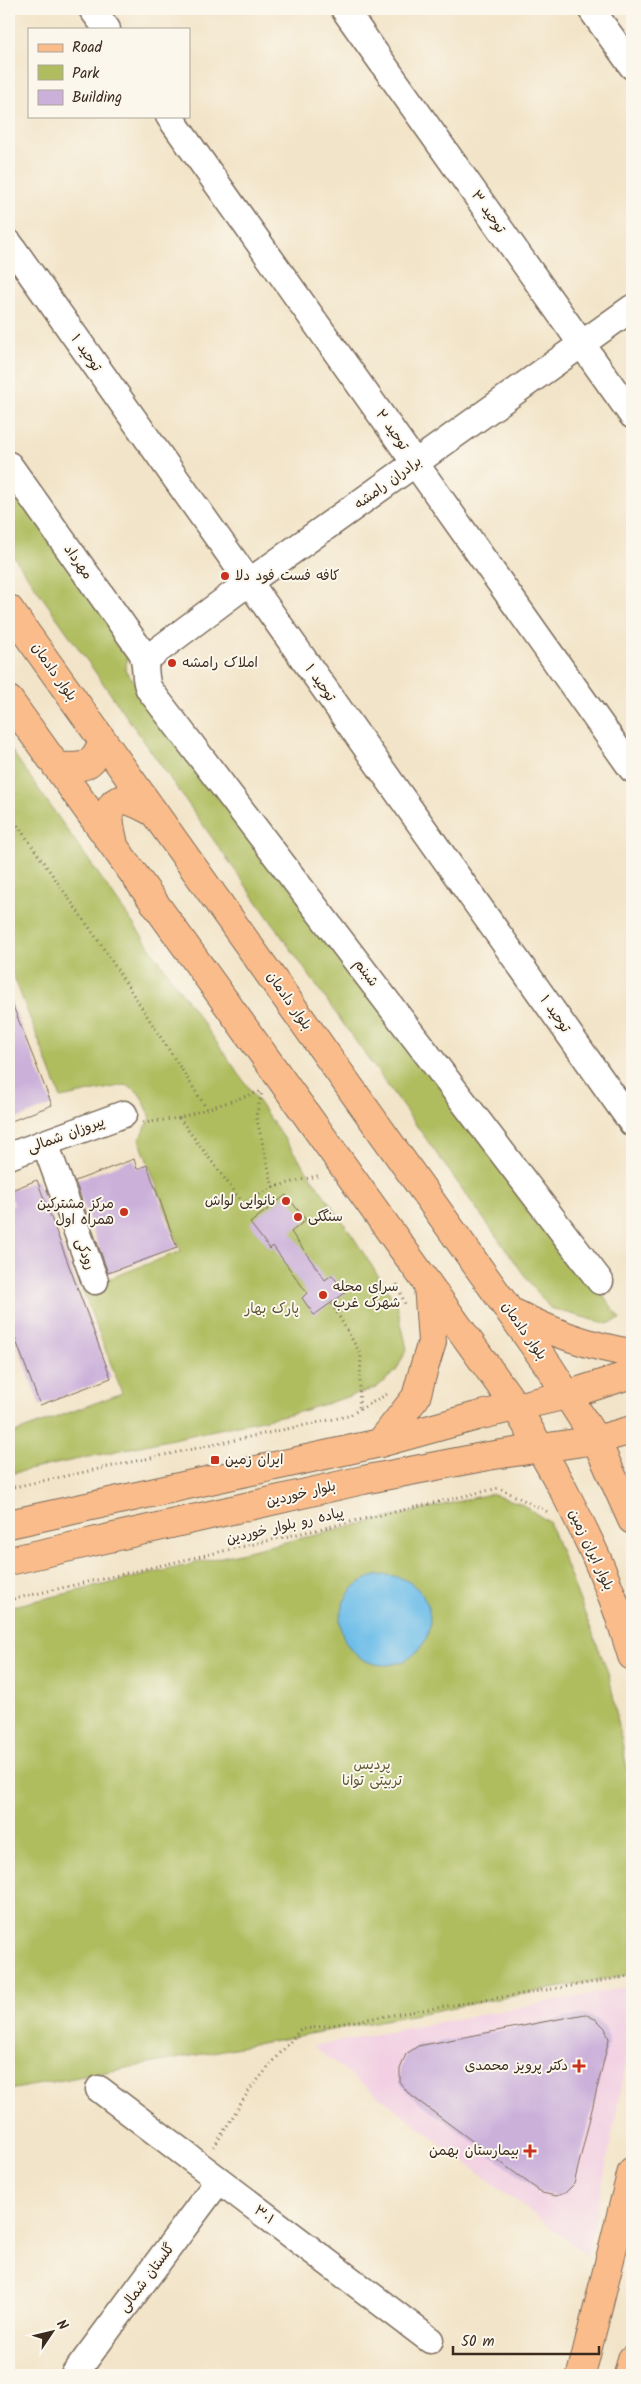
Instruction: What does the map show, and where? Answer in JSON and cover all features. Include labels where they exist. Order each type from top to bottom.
[{"type":"main road","name":"بلوار دادمان","points":[[9,609],[510,1311],[596,1440]]},
{"type":"main road","points":[[9,700],[516,1407]]},
{"type":"main road","points":[[56,766],[78,768],[88,765],[97,754],[103,742]]},
{"type":"main road","points":[[115,849],[109,821],[110,809],[115,802],[123,800],[154,812]]},
{"type":"main road","points":[[380,1443],[416,1397],[432,1342],[428,1284]]},
{"type":"main road","points":[[510,1311],[557,1334],[609,1349],[632,1353]]},
{"type":"main road","points":[[9,1524],[380,1443],[516,1407],[567,1396],[632,1374]]},
{"type":"main road","name":"بلوار ایران زمین","points":[[516,1407],[541,1448],[573,1510],[610,1590],[632,1656]]},
{"type":"main road","name":"بلوار خوردین","points":[[9,1561],[363,1480],[479,1457],[596,1440],[632,1430]]},
{"type":"main road","points":[[596,1440],[632,1520]]},
{"type":"main road","points":[[581,2375],[632,2171]]},
{"type":"main road","points":[[628,2375],[632,2359]]},
{"type":"street","points":[[92,9],[106,28]]},
{"type":"street","name":"توحید ۳","points":[[344,9],[632,415]]},
{"type":"street","points":[[591,9],[632,66]]},
{"type":"street","name":"توحید ۲","points":[[170,118],[632,769]]},
{"type":"street","name":"توحید ۱","points":[[9,243],[632,1123]]},
{"type":"street","name":"برادران رامشه","points":[[145,660],[249,582],[632,308]]},
{"type":"street","name":"مهرداد","points":[[9,464],[141,651],[145,660]]},
{"type":"street","name":"شبنم","points":[[145,660],[145,679],[150,689],[600,1281]]},
{"type":"street","name":"پیروزان شمالی","points":[[9,1156],[124,1114]]},
{"type":"street","name":"رودکی","points":[[45,1143],[95,1282]]},
{"type":"street","name":"۳۰۱","points":[[99,2089],[430,2340]]},
{"type":"street","name":"گلستان شمالی","points":[[74,2375],[210,2174]]},
{"type":"path","points":[[9,813],[100,943],[207,1109]]},
{"type":"path","points":[[257,1083],[268,1099]]},
{"type":"path","points":[[124,1114],[140,1123],[179,1118],[262,1091]]},
{"type":"path","points":[[262,1091],[256,1116],[273,1187]]},
{"type":"path","points":[[179,1118],[243,1203],[273,1187],[321,1175]]},
{"type":"path","points":[[316,1167],[326,1182]]},
{"type":"path","points":[[397,1283],[407,1308]]},
{"type":"path","points":[[332,1304],[361,1355],[359,1410]]},
{"type":"path","points":[[9,1488],[348,1416],[392,1391]]},
{"type":"path","name":"پیاده رو بلوار خوردین","points":[[9,1600],[499,1488],[552,1514]]},
{"type":"path","points":[[210,2174],[250,2089],[300,2030],[632,1976]]},
{"type":"shaded area","name":"بیمارستان بهمن","points":[[632,1986],[632,2034],[588,2256],[313,2046]]},
{"type":"green space","points":[[9,479],[130,646],[125,670],[621,1319],[607,1324],[550,1308],[530,1283],[359,1046],[9,550]]},
{"type":"green space","name":"پارک بهار","points":[[9,747],[350,1232],[397,1305],[407,1349],[396,1371],[376,1388],[299,1412],[9,1474],[9,1435],[122,1393],[82,1289],[181,1251],[139,1139],[151,1118],[141,1097],[134,1089],[124,1085],[61,1098],[9,964]]},
{"type":"green space","name":"پردیس تربیتی توانا","points":[[490,1494],[520,1503],[549,1522],[609,1675],[632,1794],[632,1974],[9,2090],[9,1607]]},
{"type":"water","points":[[385,1575],[402,1578],[417,1588],[427,1603],[430,1620],[427,1637],[417,1652],[402,1662],[385,1665],[368,1662],[353,1652],[343,1637],[340,1620],[343,1603],[353,1588],[368,1578]]},
{"type":"building","points":[[9,996],[52,1105],[9,1122]]},
{"type":"building","name":"مرکز مشترکین همراه اول","points":[[134,1159],[137,1169],[147,1165],[177,1248],[108,1273],[75,1181]]},
{"type":"building","points":[[37,1180],[111,1378],[40,1405],[9,1322],[9,1207],[14,1205],[9,1191]]},
{"type":"building","points":[[286,1195],[306,1220],[291,1232],[325,1280],[332,1275],[345,1293],[314,1315],[302,1298],[307,1293],[273,1246],[270,1249],[250,1223]]},
{"type":"building","points":[[585,2014],[597,2020],[605,2028],[609,2039],[574,2184],[565,2193],[556,2196],[542,2193],[409,2094],[400,2083],[400,2069],[406,2054],[418,2046]]},
{"type":"place","name":"کافه فست فود دلا","points":[[225,576]]},
{"type":"place","name":"املاک رامشه","points":[[172,663]]},
{"type":"place","name":"نانوایی لواش","points":[[286,1201]]},
{"type":"place","name":"مرکز مشترکین همراه اول","points":[[124,1212]]},
{"type":"place","name":"سنگکی","points":[[298,1217]]},
{"type":"place","name":"سرای محله شهرک غرب","points":[[323,1295]]},
{"type":"place","name":"ایران زمین","points":[[215,1460]]},
{"type":"place","name":"دکتر پرویز محمدی","points":[[579,2066]]},
{"type":"place","name":"بیمارستان بهمن","points":[[530,2151]]}]
